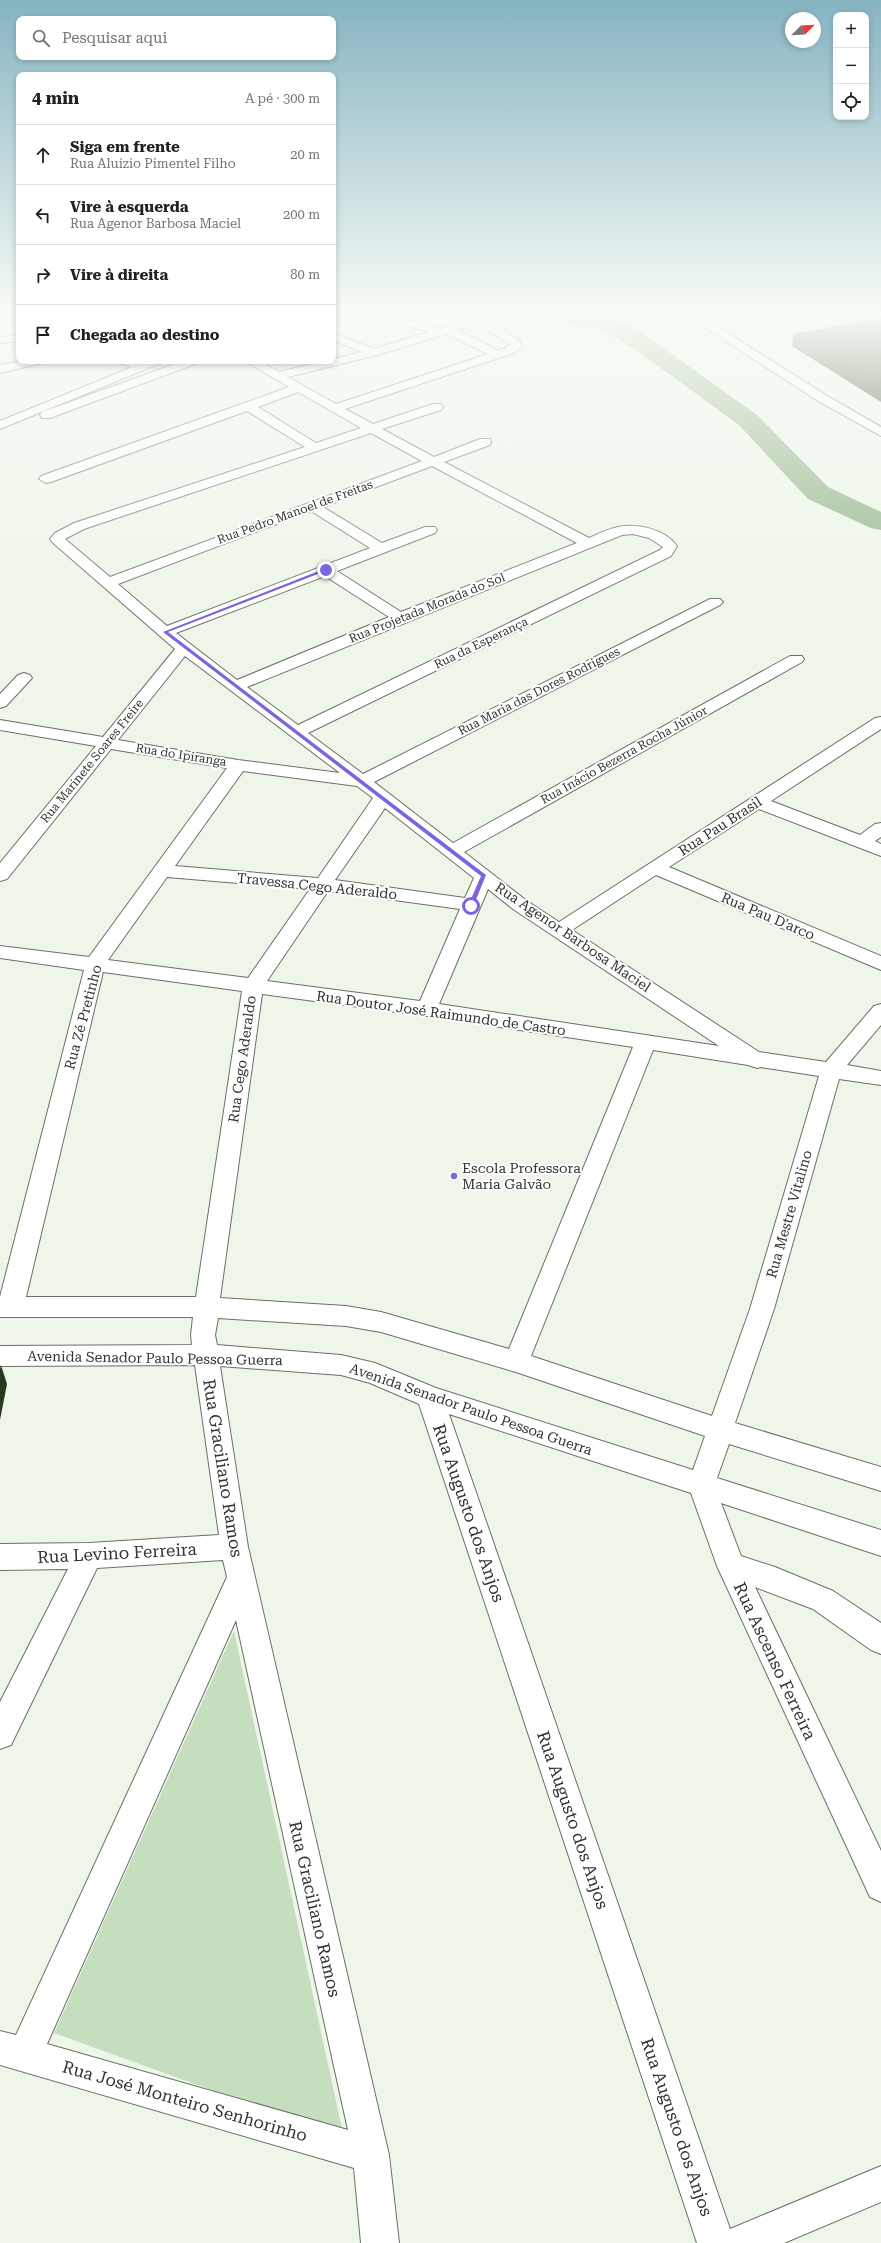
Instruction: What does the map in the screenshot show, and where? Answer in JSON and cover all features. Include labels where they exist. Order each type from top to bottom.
[{"type":"street","points":[[0,425],[25,415]]},
{"type":"street","points":[[46,479],[224,415]]},
{"type":"street","points":[[262,415],[314,448],[414,415]]},
{"type":"street","points":[[346,415],[588,543]]},
{"type":"street","points":[[851,415],[881,432]]},
{"type":"street","name":"Rua Pedro Manoel de Freitas","points":[[106,583],[485,442]]},
{"type":"street","name":"Rua Agenor Barbosa Maciel","points":[[314,448],[79,526],[57,539],[106,583],[184,648],[362,781],[520,905],[757,1061]]},
{"type":"street","points":[[312,506],[381,549]]},
{"type":"street","points":[[165,632],[430,530]]},
{"type":"street","name":"Rua Projetada Morada do Sol","points":[[236,686],[400,618],[619,531],[640,530],[663,540],[670,546],[666,553]]},
{"type":"street","name":"Rua da Esperança","points":[[297,732],[666,553]]},
{"type":"street","points":[[326,570],[400,618]]},
{"type":"street","name":"Rua Maria das Dores Rodrigues","points":[[362,781],[716,602]]},
{"type":"street","name":"Rua Marinete Soares Freire","points":[[0,875],[184,648]]},
{"type":"street","name":"Rua Inácio Bezerra Rocha Júnior","points":[[453,852],[796,659]]},
{"type":"street","points":[[0,703],[24,678]]},
{"type":"street","name":"Rua Pau Brasil","points":[[559,930],[881,722]]},
{"type":"street","name":"Rua do Ipiranga","points":[[0,725],[238,765],[362,781]]},
{"type":"street","name":"Rua Zé Pretinho","points":[[5,1307],[95,964],[238,765]]},
{"type":"street","name":"Rua Cego Aderaldo","points":[[205,1333],[253,986],[382,797]]},
{"type":"street","points":[[758,802],[881,850]]},
{"type":"street","points":[[862,843],[881,828]]},
{"type":"street","name":"Rua Pau D'arco","points":[[655,868],[881,964]]},
{"type":"street","name":"Travessa Cego Aderaldo","points":[[162,871],[323,884],[471,906]]},
{"type":"street","points":[[427,1009],[484,876]]},
{"type":"street","name":"Rua Doutor José Raimundo de Castro","points":[[0,952],[427,1009],[757,1061],[881,1078]]},
{"type":"street","name":"Rua Mestre Vitalino","points":[[721,1430],[762,1309],[830,1071],[881,1011]]},
{"type":"street","points":[[516,1362],[645,1043]]},
{"type":"street","name":"Avenida Senador Paulo Pessoa Guerra","points":[[5,1307],[205,1333],[282,1359],[341,1365],[376,1374],[430,1397],[881,1543]]},
{"type":"street","name":"Avenida Senador Paulo Pessoa Guerra","points":[[0,1356],[346,1316],[415,1331],[516,1362],[721,1430],[881,1479]]},
{"type":"street","name":"Rua Graciliano Ramos","points":[[205,1333],[234,1547],[371,2155],[380,2243]]},
{"type":"street","name":"Rua Augusto dos Anjos","points":[[430,1397],[716,2243]]},
{"type":"street","points":[[701,1485],[721,1430]]},
{"type":"street","name":"Rua Ascenso Ferreira","points":[[701,1485],[731,1566],[881,1886]]},
{"type":"street","name":"Rua Levino Ferreira","points":[[0,1557],[89,1556],[234,1547]]},
{"type":"street","points":[[0,1734],[89,1556]]},
{"type":"street","points":[[731,1566],[775,1580],[823,1600],[844,1613],[881,1640]]},
{"type":"street","name":"Rua Graciliano Ramos","points":[[12,2051],[241,1577]]},
{"type":"street","name":"Rua José Monteiro Senhorinho","points":[[12,2051],[371,2155]]},
{"type":"street","points":[[740,2243],[881,2184]]},
{"type":"green space","points":[[234,1631],[344,2138],[54,2033]]},
{"type":"waterway","points":[[741,415],[748,420],[818,493],[881,522]]},
{"type":"place","name":"Escola Professora Maria Galvão","points":[[454,1176]]},
{"type":"route","points":[[326,570],[165,632],[184,648],[362,781],[484,876],[471,906]]}]
